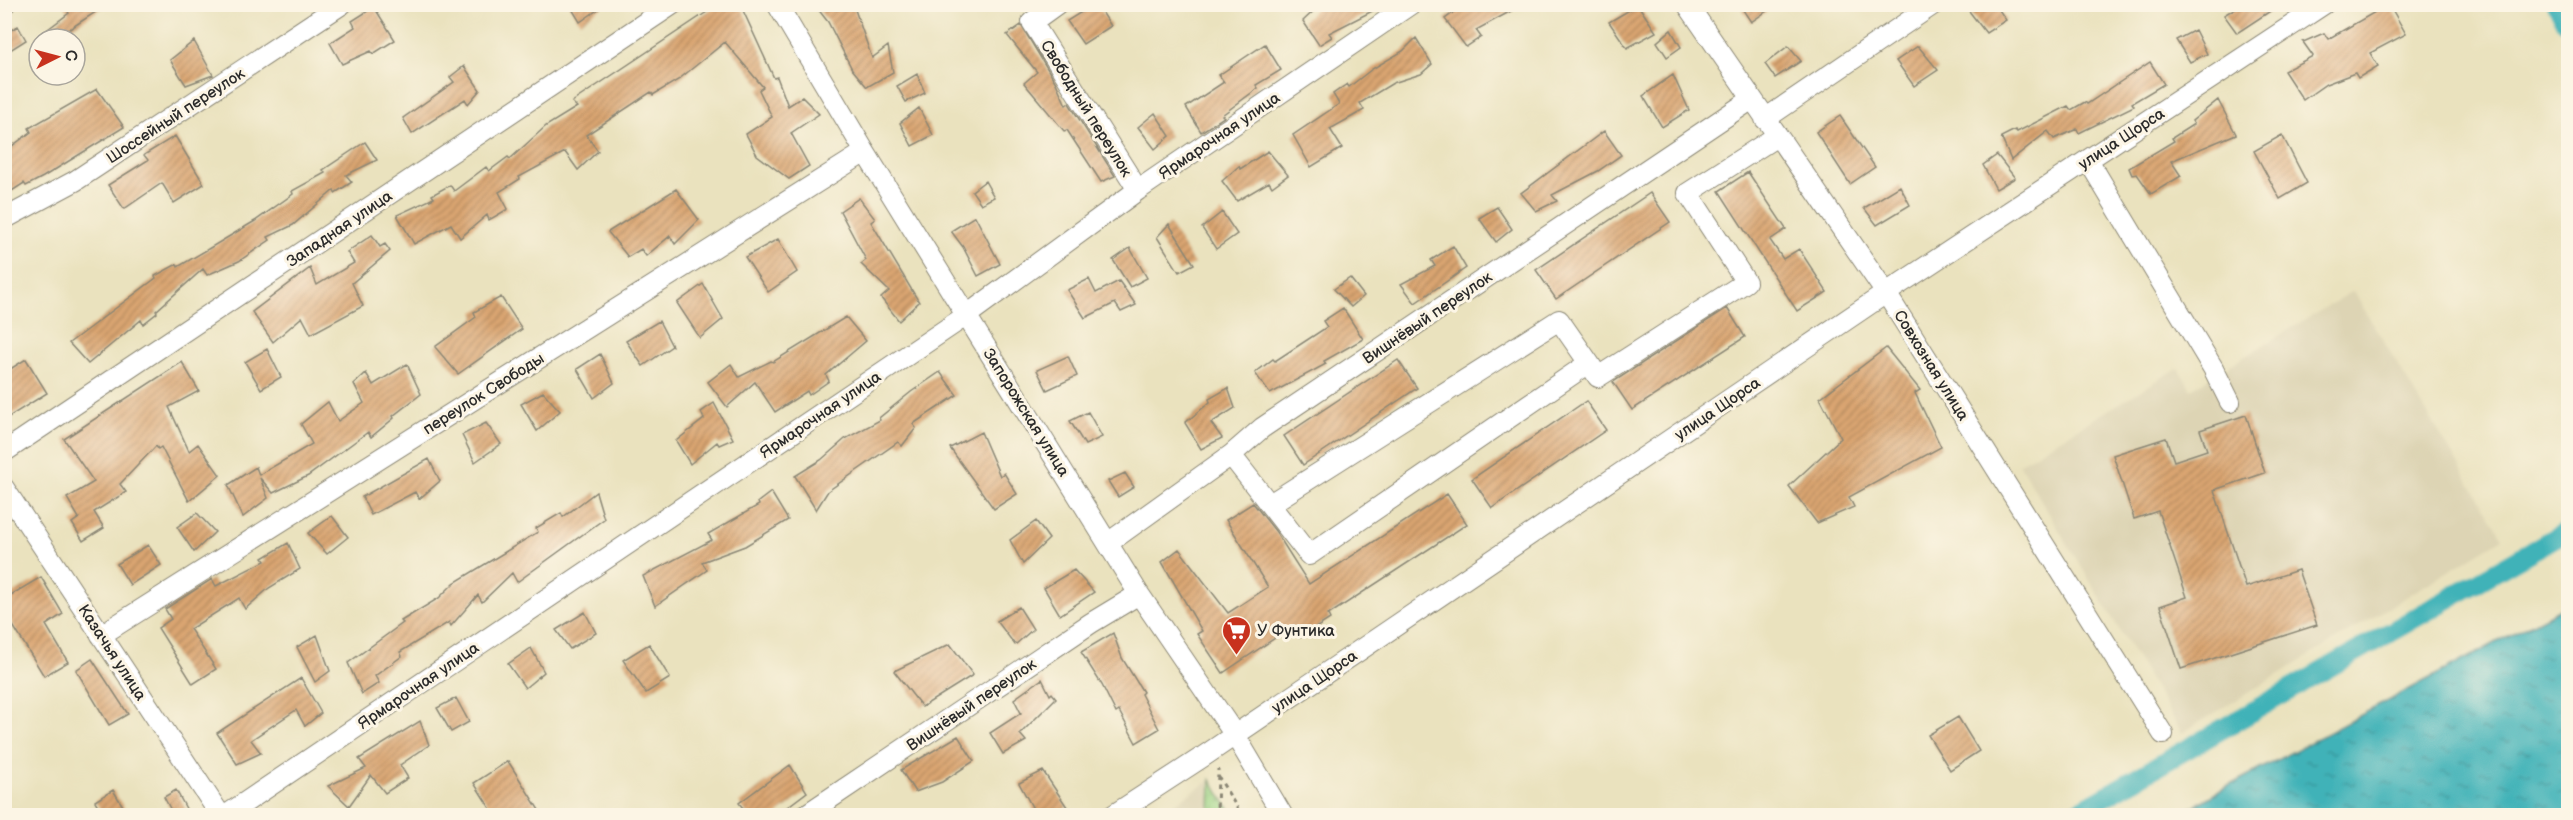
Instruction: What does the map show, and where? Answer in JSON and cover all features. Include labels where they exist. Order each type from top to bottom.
[{"type":"street","name":"Шоссейный переулок","points":[[4,219],[75,181],[342,4]]},
{"type":"street","name":"Западная улица","points":[[4,452],[673,4]]},
{"type":"street","name":"Запорожская улица","points":[[777,4],[865,152],[1139,594],[1235,735],[1282,816]]},
{"type":"street","name":"Свободный переулок","points":[[1057,4],[1032,22],[1138,190]]},
{"type":"street","name":"Ярмарочная улица","points":[[223,816],[967,315],[1138,190],[1411,4]]},
{"type":"street","name":"Совхозная улица","points":[[1687,4],[1886,292],[2163,734]]},
{"type":"street","points":[[1765,119],[1934,4]]},
{"type":"street","name":"улица Щорса","points":[[1120,813],[1886,292],[2324,4]]},
{"type":"street","name":"Вишнёвый переулок","points":[[1108,543],[1231,455],[1262,428],[1752,99]]},
{"type":"street","points":[[1270,504],[1559,320],[1598,377],[1746,282],[1688,193],[1777,136]]},
{"type":"street","name":"переулок Свободы","points":[[101,635],[865,152]]},
{"type":"street","points":[[2088,160],[2213,368],[2230,402]]},
{"type":"street","points":[[1231,455],[1309,555],[1589,363]]},
{"type":"street","name":"Казачья улица","points":[[4,488],[223,816]]},
{"type":"street","name":"Вишнёвый переулок","points":[[804,816],[1091,623],[1139,594]]},
{"type":"path","points":[[1217,816],[1218,747]]},
{"type":"path","points":[[1218,775],[1242,816]]},
{"type":"shaded area","points":[[2353,291],[2503,538],[2182,733],[2019,464],[2178,368],[2191,389]]},
{"type":"shaded area","points":[[1211,780],[1210,815],[1157,815]]},
{"type":"green space","points":[[1211,780],[1233,815],[1210,815]]},
{"type":"water","points":[[2568,604],[2568,815],[2179,815],[2221,790]]},
{"type":"building","points":[[63,4],[108,4],[73,27],[51,27],[69,13]]},
{"type":"building","points":[[569,4],[606,4],[580,22]]},
{"type":"building","points":[[719,4],[740,4],[774,78],[777,77],[788,106],[802,97],[819,114],[791,133],[809,166],[789,179],[757,155],[746,134],[772,117],[759,90],[763,87],[725,42],[678,80],[653,95],[651,92],[586,135],[598,151],[578,170],[565,152],[519,177],[520,179],[499,192],[508,209],[489,220],[487,215],[460,238],[451,224],[414,244],[397,215],[434,198],[432,195],[450,185],[454,191],[486,167],[489,171],[508,157],[510,159],[546,126],[577,107],[572,102]]},
{"type":"building","points":[[814,4],[853,4],[872,58],[888,46],[893,72],[867,87],[852,69],[828,22]]},
{"type":"building","points":[[1097,4],[1111,26],[1083,44],[1067,21]]},
{"type":"building","points":[[1321,4],[1386,4],[1329,33],[1332,37],[1319,45],[1303,21]]},
{"type":"building","points":[[1465,4],[1524,4],[1476,30],[1481,37],[1466,47],[1445,19]]},
{"type":"building","points":[[1739,4],[1777,4],[1751,22]]},
{"type":"building","points":[[1977,4],[1995,4],[2006,20],[1986,33],[1969,11]]},
{"type":"building","points":[[2242,4],[2281,4],[2237,33],[2224,15]]},
{"type":"building","points":[[2389,4],[2406,34],[2370,53],[2378,66],[2358,78],[2355,73],[2326,84],[2303,100],[2284,71],[2313,56],[2303,42],[2324,33],[2328,39]]},
{"type":"building","points":[[1638,5],[1656,32],[1627,48],[1609,22]]},
{"type":"building","points":[[374,7],[395,40],[373,54],[371,51],[342,64],[330,43],[355,27],[352,21]]},
{"type":"building","points":[[1021,25],[1056,83],[1066,105],[1069,103],[1115,176],[1101,182],[1067,130],[1064,131],[1024,83],[1037,72],[1007,35]]},
{"type":"building","points":[[18,26],[26,40],[4,54],[4,34]]},
{"type":"building","points":[[1671,30],[1681,47],[1667,57],[1657,42]]},
{"type":"building","points":[[2195,30],[2207,54],[2190,62],[2176,40]]},
{"type":"building","points":[[1416,38],[1432,64],[1421,74],[1393,83],[1360,103],[1364,110],[1330,129],[1342,148],[1311,167],[1293,135],[1339,104],[1333,94],[1347,84],[1349,87],[1372,69],[1403,51]]},
{"type":"building","points":[[194,41],[213,75],[186,85],[170,60]]},
{"type":"building","points":[[1265,44],[1281,70],[1256,85],[1258,88],[1222,115],[1224,117],[1201,132],[1186,107],[1224,82],[1219,75]]},
{"type":"building","points":[[1788,46],[1801,61],[1775,78],[1765,64]]},
{"type":"building","points":[[1918,46],[1938,70],[1914,86],[1896,61]]},
{"type":"building","points":[[2150,62],[2164,84],[2132,103],[2134,106],[2079,133],[2077,129],[2054,139],[2048,131],[2011,160],[2001,137],[2015,130],[2017,132],[2068,106],[2071,110],[2085,102],[2087,104]]},
{"type":"building","points":[[464,66],[480,90],[468,104],[465,99],[412,134],[403,118],[454,82],[450,77]]},
{"type":"building","points":[[917,74],[925,93],[906,102],[897,86]]},
{"type":"building","points":[[1673,75],[1689,110],[1662,127],[1643,96]]},
{"type":"building","points":[[97,89],[124,127],[43,177],[26,186],[24,183],[4,196],[4,152],[31,132],[29,128]]},
{"type":"building","points":[[2218,100],[2236,134],[2171,161],[2181,176],[2151,194],[2137,174],[2132,175],[2129,168],[2174,141],[2172,138],[2194,124],[2192,121]]},
{"type":"building","points":[[919,108],[933,135],[912,146],[900,123]]},
{"type":"building","points":[[1155,113],[1170,136],[1155,149],[1138,127]]},
{"type":"building","points":[[1840,116],[1875,167],[1850,184],[1816,132]]},
{"type":"building","points":[[1604,131],[1621,155],[1598,171],[1552,195],[1557,201],[1536,211],[1521,193]]},
{"type":"building","points":[[2282,135],[2307,183],[2280,199],[2254,151]]},
{"type":"building","points":[[175,136],[204,184],[174,203],[162,183],[124,209],[108,185],[148,160],[144,155]]},
{"type":"building","points":[[365,142],[377,160],[346,175],[352,182],[335,193],[334,190],[293,225],[268,237],[270,240],[239,261],[207,275],[203,269],[156,311],[157,313],[143,324],[141,320],[88,364],[69,343],[156,278],[155,276],[177,264],[178,267],[255,221],[293,194],[292,191],[325,173],[323,170]]},
{"type":"building","points":[[1268,151],[1288,175],[1272,187],[1269,182],[1237,201],[1222,181],[1239,166],[1240,169]]},
{"type":"building","points":[[1997,155],[2015,178],[1996,189],[1983,165]]},
{"type":"building","points":[[1748,172],[1786,229],[1770,240],[1783,259],[1799,249],[1827,292],[1797,311],[1719,191]]},
{"type":"building","points":[[985,181],[994,197],[981,204],[972,191]]},
{"type":"building","points":[[1900,186],[1910,205],[1877,225],[1864,208]]},
{"type":"building","points":[[676,189],[699,220],[675,244],[670,236],[646,256],[641,249],[628,257],[608,232]]},
{"type":"building","points":[[1650,193],[1670,222],[1556,299],[1536,270]]},
{"type":"building","points":[[859,198],[875,219],[871,222],[919,302],[899,321],[881,298],[889,291],[861,264],[866,260],[840,211]]},
{"type":"building","points":[[1497,207],[1512,229],[1496,242],[1479,218]]},
{"type":"building","points":[[1222,212],[1237,234],[1216,249],[1202,228]]},
{"type":"building","points":[[975,216],[1000,264],[978,276],[963,247],[951,231]]},
{"type":"building","points":[[1169,224],[1194,264],[1179,272],[1157,237]]},
{"type":"building","points":[[372,235],[380,247],[385,244],[390,251],[352,283],[363,306],[311,334],[302,317],[273,342],[252,312],[310,268],[317,285],[354,263],[347,252]]},
{"type":"building","points":[[778,239],[797,272],[768,292],[745,257]]},
{"type":"building","points":[[1453,246],[1466,268],[1415,303],[1401,284],[1435,266],[1431,260]]},
{"type":"building","points":[[1130,248],[1147,278],[1130,287],[1113,260]]},
{"type":"building","points":[[1350,278],[1364,296],[1351,307],[1334,289]]},
{"type":"building","points":[[1089,279],[1096,293],[1119,281],[1136,305],[1121,312],[1115,303],[1085,318],[1067,290]]},
{"type":"building","points":[[703,284],[723,319],[700,338],[677,303]]},
{"type":"building","points":[[501,297],[522,329],[458,374],[435,347],[476,317],[474,312]]},
{"type":"building","points":[[1343,308],[1363,339],[1324,361],[1326,364],[1270,394],[1255,373],[1273,359],[1275,361],[1327,327],[1323,321]]},
{"type":"building","points":[[1727,308],[1745,337],[1632,410],[1613,382]]},
{"type":"building","points":[[846,317],[866,341],[826,375],[829,381],[809,395],[807,391],[775,412],[755,382],[727,407],[708,382],[731,364],[739,377],[773,362]]},
{"type":"building","points":[[659,321],[672,346],[643,366],[626,341]]},
{"type":"building","points":[[1886,348],[1920,390],[1915,393],[1941,447],[1849,497],[1854,507],[1817,523],[1789,486],[1841,438],[1820,398]]},
{"type":"building","points":[[267,349],[281,377],[261,389],[245,362]]},
{"type":"building","points":[[600,354],[614,383],[594,398],[577,369]]},
{"type":"building","points":[[1068,356],[1077,376],[1047,390],[1037,370]]},
{"type":"building","points":[[26,359],[47,393],[4,420],[4,373]]},
{"type":"building","points":[[1398,360],[1417,388],[1303,465],[1284,436]]},
{"type":"building","points":[[182,362],[199,391],[169,407],[189,451],[198,444],[220,475],[189,501],[161,447],[158,449],[156,446],[120,484],[126,492],[94,512],[104,528],[83,541],[72,523],[79,518],[67,498],[94,482],[64,439]]},
{"type":"building","points":[[407,364],[421,394],[371,437],[368,432],[308,476],[273,493],[260,478],[268,498],[243,517],[228,485],[256,467],[259,475],[312,444],[301,424],[328,402],[338,421],[364,403],[354,384],[366,373],[373,385]]},
{"type":"building","points":[[940,372],[957,395],[913,424],[916,428],[902,446],[898,442],[828,491],[816,510],[795,476],[821,460],[845,439],[880,420],[879,418],[911,392]]},
{"type":"building","points":[[1228,388],[1235,408],[1211,423],[1222,438],[1201,449],[1185,423],[1210,402],[1209,399]]},
{"type":"building","points":[[543,392],[560,411],[537,431],[521,404]]},
{"type":"building","points":[[1586,401],[1606,430],[1492,508],[1472,479]]},
{"type":"building","points":[[714,403],[733,439],[719,445],[717,442],[690,464],[676,441],[704,419],[701,412]]},
{"type":"building","points":[[1088,412],[1102,437],[1085,445],[1070,421]]},
{"type":"building","points":[[2246,415],[2265,473],[2214,490],[2246,587],[2298,570],[2317,625],[2181,669],[2160,606],[2187,597],[2158,511],[2134,519],[2113,455],[2166,438],[2174,461],[2207,450],[2200,430]]},
{"type":"building","points":[[486,423],[501,444],[475,462],[462,435]]},
{"type":"building","points":[[981,432],[1000,476],[1004,473],[1017,494],[994,509],[950,448]]},
{"type":"building","points":[[429,459],[440,481],[419,499],[415,492],[371,515],[362,497]]},
{"type":"building","points":[[1125,473],[1134,487],[1118,497],[1108,481]]},
{"type":"building","points":[[596,492],[604,519],[517,582],[512,573],[482,602],[478,595],[451,626],[449,622],[400,652],[402,656],[375,676],[379,683],[362,694],[348,663],[403,623],[401,621],[439,598],[454,583],[538,532],[536,528],[561,513],[563,517]]},
{"type":"building","points":[[771,492],[788,520],[745,546],[702,562],[707,570],[655,606],[643,576],[712,540],[708,534],[759,505],[758,502]]},
{"type":"building","points":[[1447,494],[1467,524],[1328,615],[1330,619],[1300,638],[1293,626],[1223,673],[1197,634],[1202,631],[1162,562],[1179,549],[1228,613],[1268,587],[1226,520],[1253,503],[1276,532],[1309,584]]},
{"type":"building","points":[[197,513],[215,532],[194,552],[177,527]]},
{"type":"building","points":[[332,516],[348,537],[327,554],[308,533]]},
{"type":"building","points":[[1036,521],[1049,539],[1023,564],[1010,540]]},
{"type":"building","points":[[288,543],[300,569],[269,588],[245,609],[239,598],[190,629],[216,669],[193,684],[158,628],[171,619],[165,609],[212,579],[216,586],[265,561],[263,558]]},
{"type":"building","points":[[148,545],[161,565],[130,585],[117,564]]},
{"type":"building","points":[[1074,570],[1094,592],[1060,615],[1044,588]]},
{"type":"building","points":[[41,577],[63,614],[46,625],[68,662],[44,676],[4,611],[4,599]]},
{"type":"building","points":[[1019,607],[1033,629],[1015,645],[997,621]]},
{"type":"building","points":[[585,612],[596,633],[570,649],[556,630]]},
{"type":"building","points":[[1113,633],[1122,658],[1143,692],[1141,694],[1159,729],[1136,743],[1119,711],[1116,713],[1081,652]]},
{"type":"building","points":[[317,635],[330,671],[315,682],[297,647]]},
{"type":"building","points":[[649,644],[670,678],[646,693],[623,660]]},
{"type":"building","points":[[950,644],[973,675],[922,707],[894,671]]},
{"type":"building","points":[[531,648],[544,672],[525,688],[508,664]]},
{"type":"building","points":[[92,659],[128,714],[109,725],[76,670]]},
{"type":"building","points":[[301,678],[321,713],[305,726],[296,710],[251,740],[261,753],[237,764],[217,733]]},
{"type":"building","points":[[1042,679],[1050,695],[1052,693],[1056,698],[1020,734],[1026,741],[1003,754],[990,733],[1021,713],[1014,699]]},
{"type":"building","points":[[456,698],[469,722],[451,732],[437,708]]},
{"type":"building","points":[[1958,717],[1979,751],[1950,770],[1928,735]]},
{"type":"building","points":[[420,721],[429,745],[400,765],[408,778],[385,793],[371,775],[349,806],[328,786],[366,768],[359,759]]},
{"type":"building","points":[[958,736],[974,761],[942,782],[915,792],[901,770]]},
{"type":"building","points":[[508,761],[539,810],[531,816],[495,816],[474,783]]},
{"type":"building","points":[[790,765],[807,792],[775,816],[749,816],[739,803]]},
{"type":"building","points":[[1043,771],[1067,807],[1057,816],[1037,816],[1019,783]]},
{"type":"building","points":[[113,790],[129,816],[104,816],[95,801]]},
{"type":"building","points":[[176,790],[190,816],[174,816],[164,797]]},
{"type":"waterway","points":[[2556,4],[2568,24]]},
{"type":"waterway","points":[[2071,816],[2568,530]]},
{"type":"place","name":"У Фунтика","points":[[1236,656]]}]
